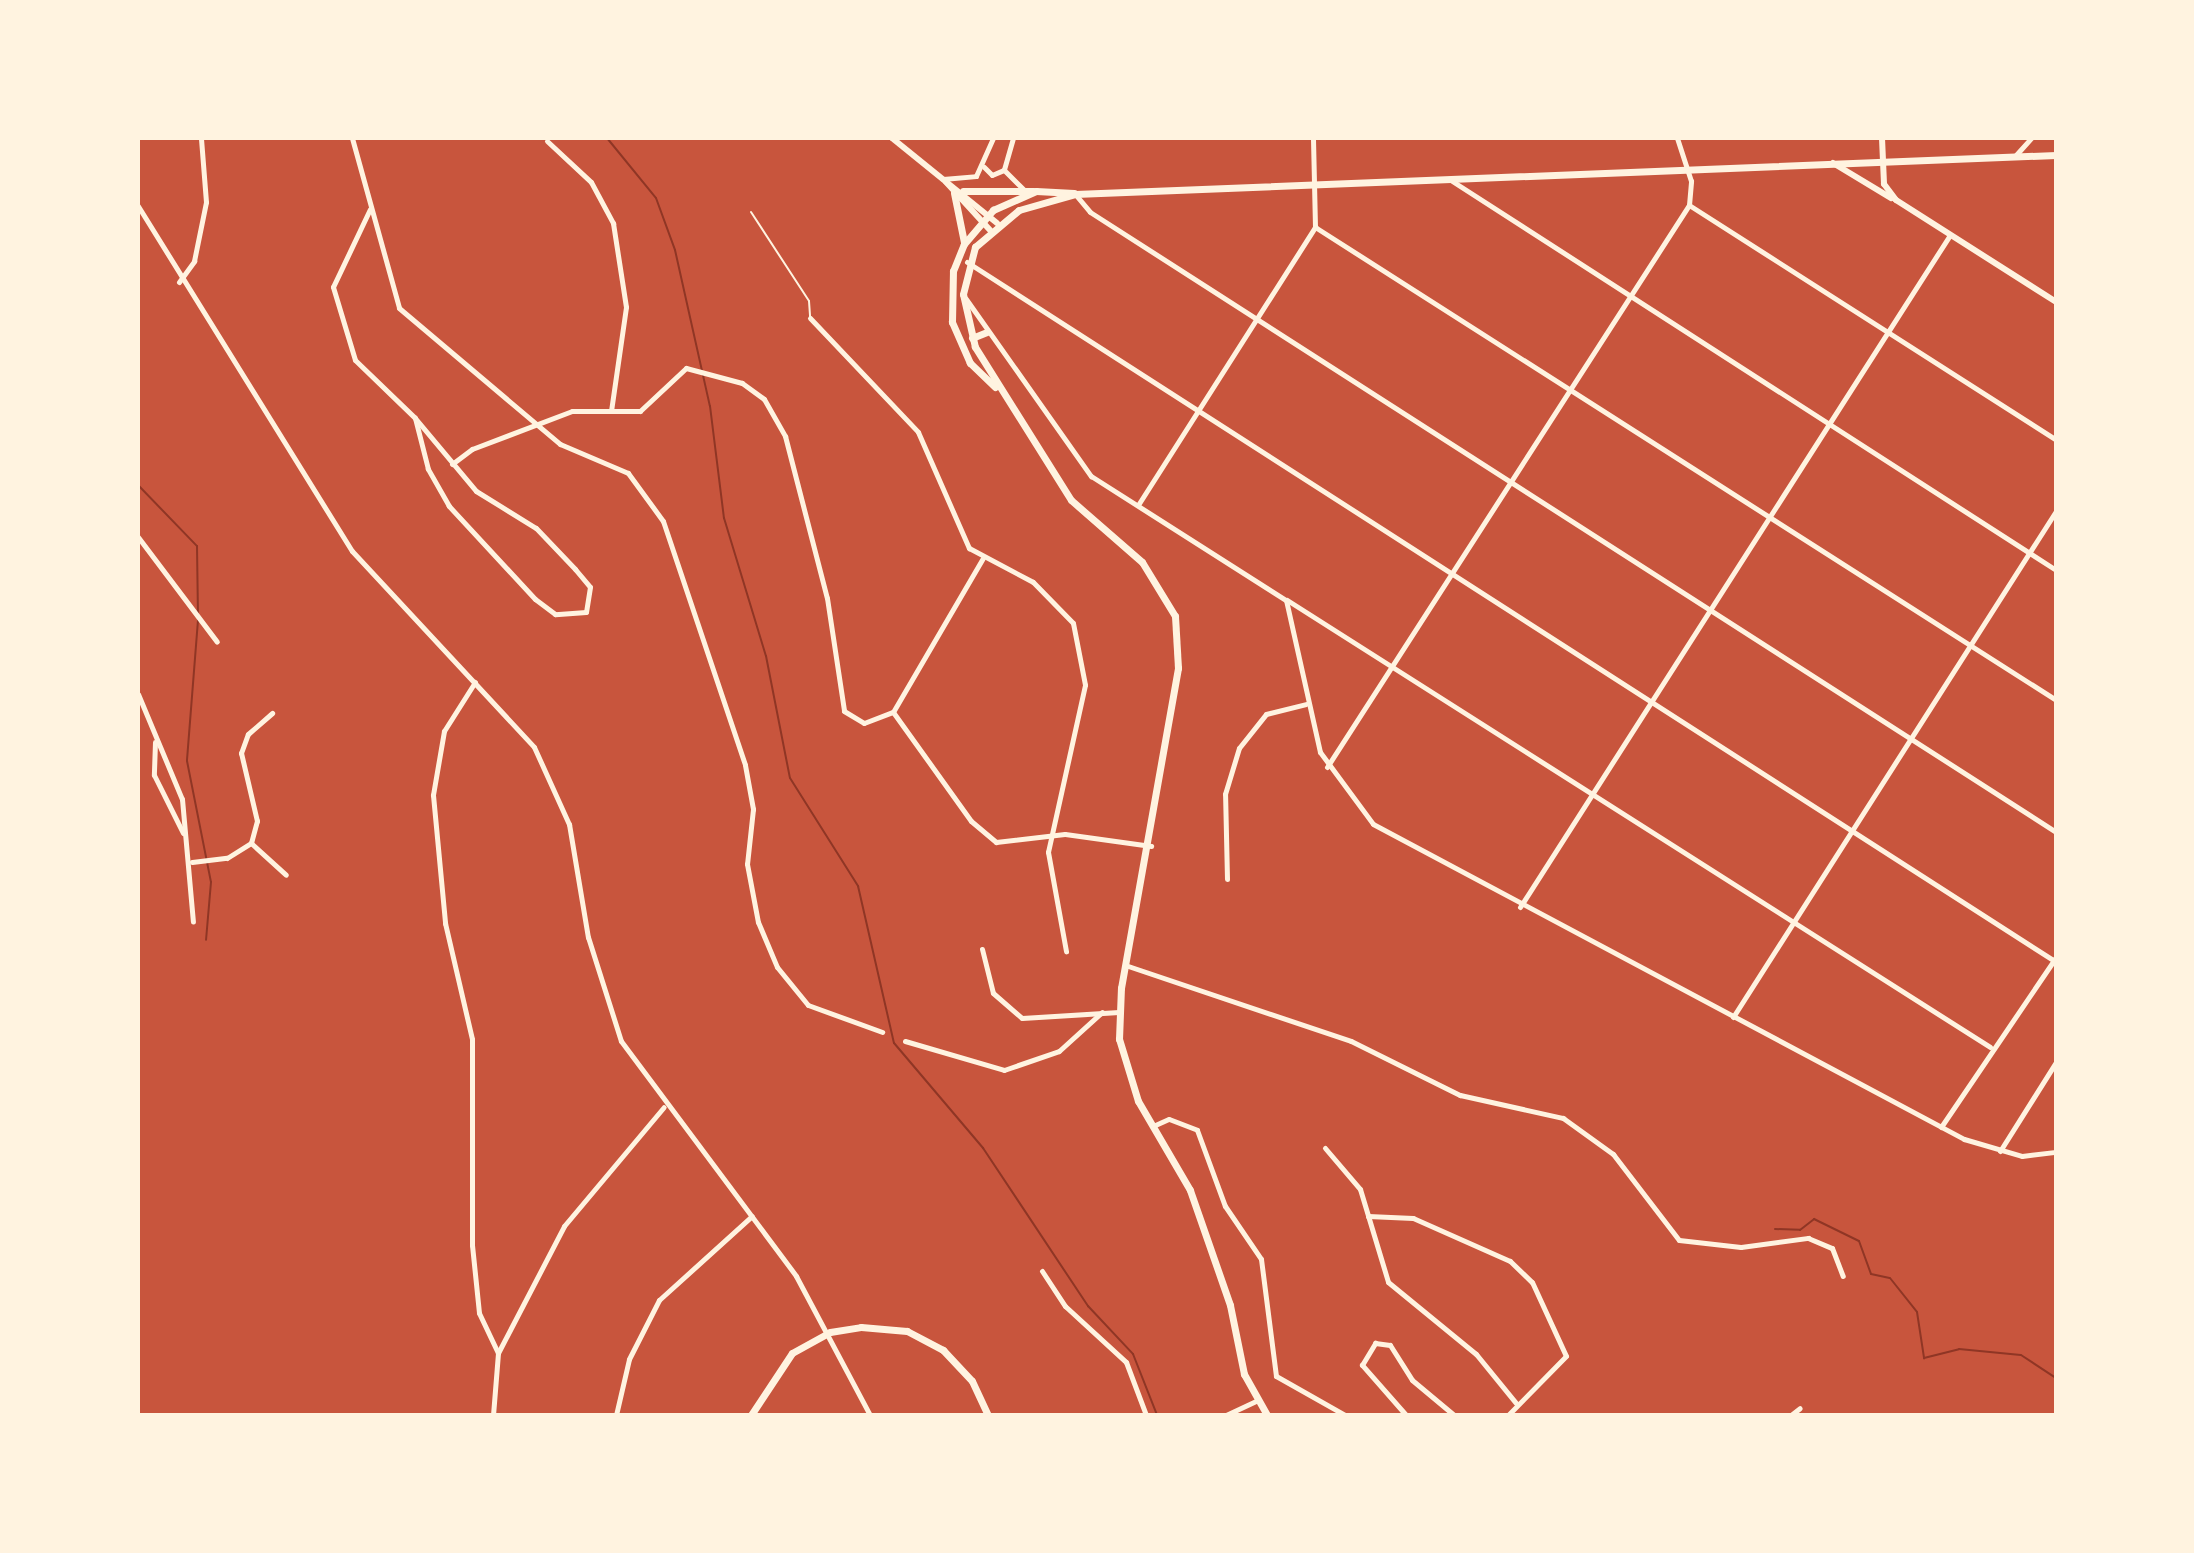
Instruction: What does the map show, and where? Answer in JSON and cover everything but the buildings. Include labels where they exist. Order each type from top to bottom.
[{"type":"main road","points":[[963,191],[1023,189],[1075,194],[1316,182],[2056,155]]},
{"type":"main road","points":[[997,388],[970,363],[952,322],[953,271],[964,244],[981,221],[1036,191]]},
{"type":"main road","points":[[954,193],[964,244]]},
{"type":"main road","points":[[1075,194],[997,223],[967,262],[963,294],[975,347],[997,388],[1071,500],[1142,562],[1175,616],[1178,668],[1151,846],[1119,1012],[1123,1059],[1153,1126],[1190,1190],[1256,1401],[1267,1415]]},
{"type":"main road","points":[[975,347],[974,331],[987,332]]},
{"type":"main road","points":[[751,1415],[786,1358],[830,1332],[879,1327],[919,1335],[962,1368],[988,1415]]},
{"type":"street","points":[[179,282],[194,261],[206,202],[201,138]]},
{"type":"street","points":[[352,138],[399,308],[576,453],[628,473],[663,521],[745,765],[753,809],[747,864],[768,945],[808,1005],[882,1032]]},
{"type":"street","points":[[892,138],[963,191],[997,223]]},
{"type":"street","points":[[943,179],[969,181],[984,167],[993,138]]},
{"type":"street","points":[[1004,170],[1013,138]]},
{"type":"street","points":[[1138,505],[1315,227],[1313,138]]},
{"type":"street","points":[[1327,767],[1455,576],[1689,205],[1688,170],[1677,138]]},
{"type":"street","points":[[1882,138],[1884,184],[1896,200]]},
{"type":"street","points":[[2015,156],[2031,138]]},
{"type":"street","points":[[547,141],[591,182],[613,223],[626,307],[611,411]]},
{"type":"street","points":[[1833,163],[2056,302]]},
{"type":"street","points":[[984,167],[992,175],[1004,170]]},
{"type":"street","points":[[1004,170],[1023,189]]},
{"type":"street","points":[[1449,178],[1630,298],[2056,570]]},
{"type":"street","points":[[943,179],[990,230]]},
{"type":"street","points":[[1075,194],[1090,212],[2056,832]]},
{"type":"street","points":[[1689,205],[2056,440]]},
{"type":"street","points":[[138,206],[179,282],[358,560],[527,737],[551,777],[569,824],[588,937],[611,1015],[664,1107],[752,1216],[830,1332],[870,1415]]},
{"type":"street","points":[[371,207],[333,304],[355,360],[415,418],[476,491],[536,528],[575,569],[590,587],[586,612],[555,614],[535,599],[449,506],[428,469],[415,418]]},
{"type":"street","points":[[1315,227],[2056,700]]},
{"type":"street","points":[[1520,907],[1950,235]]},
{"type":"street","points":[[967,262],[2055,960],[1990,1047],[1941,1127]]},
{"type":"street","points":[[963,294],[1077,461],[1138,505],[1286,600],[1990,1047]]},
{"type":"street","points":[[810,318],[918,432],[964,539],[983,558],[1052,597],[1080,646],[1085,685],[1049,836],[1066,951]]},
{"type":"street","points":[[452,464],[472,449],[542,427],[572,411],[640,411],[680,371],[696,366],[754,390],[785,436],[827,598],[844,711],[864,723],[893,712],[983,558]]},
{"type":"street","points":[[1733,1017],[2056,511]]},
{"type":"street","points":[[138,537],[217,642]]},
{"type":"street","points":[[1286,600],[1306,704],[1327,767],[1373,824],[1520,907],[1941,1127],[2000,1151],[2056,1152]]},
{"type":"street","points":[[475,682],[444,731],[433,795],[445,923],[472,1039],[479,1313],[498,1353]]},
{"type":"street","points":[[138,694],[155,741],[182,799],[184,836]]},
{"type":"street","points":[[1227,879],[1225,794],[1239,748],[1266,714],[1306,704]]},
{"type":"street","points":[[893,712],[986,837],[1013,844],[1049,836],[1151,846]]},
{"type":"street","points":[[192,862],[227,858],[251,843],[257,821],[241,753],[248,734],[272,713]]},
{"type":"street","points":[[155,741],[154,775],[184,836],[192,862],[193,922]]},
{"type":"street","points":[[251,843],[286,875]]},
{"type":"street","points":[[982,949],[993,993],[1022,1018],[1119,1012]]},
{"type":"street","points":[[1128,966],[1351,1041],[1460,1095],[1563,1118],[1613,1154],[1679,1240],[1741,1247],[1808,1238],[1832,1248],[1843,1276]]},
{"type":"street","points":[[905,1041],[1004,1070],[1059,1051],[1102,1012]]},
{"type":"street","points":[[2000,1151],[2056,1062]]},
{"type":"street","points":[[493,1415],[498,1353],[564,1226],[664,1107]]},
{"type":"street","points":[[1153,1126],[1169,1119],[1197,1130],[1225,1206],[1261,1259],[1276,1376],[1345,1415]]},
{"type":"street","points":[[1325,1148],[1353,1175],[1388,1282],[1476,1354],[1516,1403]]},
{"type":"street","points":[[616,1415],[629,1359],[659,1300],[752,1216]]},
{"type":"street","points":[[1368,1216],[1413,1218],[1510,1261],[1532,1282],[1566,1356],[1516,1403],[1508,1415]]},
{"type":"street","points":[[1042,1271],[1065,1306],[1126,1362],[1146,1415]]},
{"type":"street","points":[[1406,1415],[1362,1365],[1375,1343],[1390,1345],[1412,1380],[1454,1415]]},
{"type":"street","points":[[1226,1415],[1256,1401]]},
{"type":"street","points":[[1791,1415],[1800,1408]]},
{"type":"lane","points":[[751,212],[809,301],[810,318]]},
{"type":"waterway","points":[[607,138],[656,198],[675,250],[710,406],[724,518],[766,656],[790,778],[858,886],[894,1043],[983,1148],[1088,1306],[1133,1354],[1157,1415]]},
{"type":"waterway","points":[[138,485],[197,546],[198,614]]},
{"type":"waterway","points":[[198,620],[187,761],[211,882],[206,940]]},
{"type":"waterway","points":[[1775,1229],[1800,1230],[1814,1219],[1859,1241],[1871,1274],[1890,1278],[1917,1312],[1924,1358],[1959,1349],[2021,1355],[2056,1378]]}]
